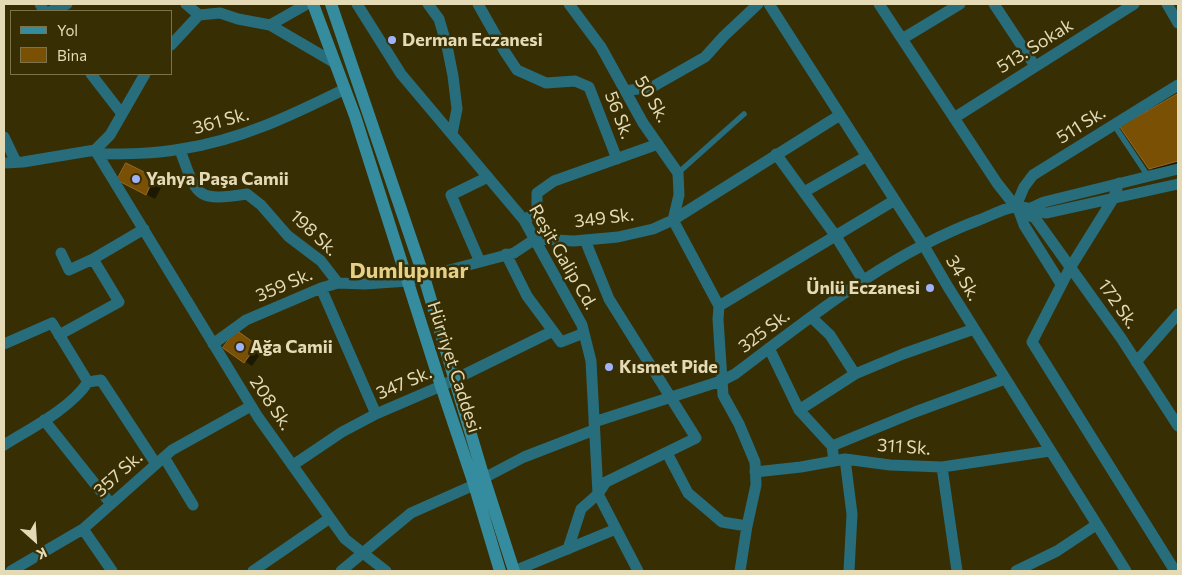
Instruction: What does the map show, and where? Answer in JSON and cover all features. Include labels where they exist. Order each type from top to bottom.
[{"type":"main road","name":"Hürriyet Caddesi","points":[[313,4],[355,116],[441,386],[514,571]]},
{"type":"main road","name":"Hürriyet Caddesi","points":[[331,4],[424,277],[455,379],[500,571]]},
{"type":"street","points":[[53,10],[67,4]]},
{"type":"street","points":[[186,4],[199,15]]},
{"type":"street","points":[[270,24],[307,4]]},
{"type":"street","name":"Reşit Galip Cd.","points":[[357,4],[401,74],[524,220],[582,325],[591,361],[598,494],[638,571]]},
{"type":"street","points":[[428,4],[439,19],[453,76],[457,109],[452,134]]},
{"type":"street","name":"56 Sk.","points":[[478,4],[517,70],[546,83],[574,81],[590,87],[616,159]]},
{"type":"street","points":[[626,91],[654,86],[705,56],[758,4]]},
{"type":"street","name":"34 Sk.","points":[[769,4],[923,244],[1005,379],[1126,571]]},
{"type":"street","points":[[879,4],[997,183],[1022,209],[1047,213],[1178,184]]},
{"type":"street","points":[[902,39],[960,4]]},
{"type":"street","points":[[994,4],[1035,66]]},
{"type":"street","name":"513. Sokak","points":[[954,118],[1134,4]]},
{"type":"street","points":[[1167,4],[1178,23]]},
{"type":"street","name":"50 Sk.","points":[[573,5],[601,47],[643,123],[678,172]]},
{"type":"street","points":[[172,44],[199,15],[220,13],[238,19],[270,24],[335,63]]},
{"type":"street","points":[[91,75],[122,114]]},
{"type":"street","points":[[96,152],[110,135],[144,75]]},
{"type":"street","name":"511 Sk.","points":[[1022,209],[1024,187],[1033,175],[1178,85]]},
{"type":"street","name":"361 Sk.","points":[[4,163],[96,152],[180,150],[212,143],[266,126],[345,89]]},
{"type":"street","name":"349 Sk.","points":[[535,239],[585,240],[618,237],[653,229],[673,220],[840,115]]},
{"type":"street","points":[[4,137],[16,162]]},
{"type":"street","points":[[524,220],[537,212],[537,193],[554,181],[658,144]]},
{"type":"street","name":"198 Sk.","points":[[180,150],[193,185],[206,196],[220,198],[247,194],[261,205],[288,236],[321,261],[338,283]]},
{"type":"street","name":"208 Sk.","points":[[96,152],[251,406],[345,539],[386,571]]},
{"type":"street","points":[[776,154],[835,236],[863,280]]},
{"type":"street","points":[[804,192],[867,156]]},
{"type":"street","name":"325 Sk.","points":[[341,571],[411,512],[479,481],[524,457],[594,426],[670,397],[721,381],[735,374],[863,280],[939,236],[1044,202],[1178,169]]},
{"type":"street","points":[[678,172],[679,195],[673,220],[719,306],[718,319],[723,395],[739,424],[754,462],[756,485],[740,571]]},
{"type":"street","points":[[480,262],[451,196],[488,177]]},
{"type":"street","points":[[1119,184],[1113,199],[1061,284],[1032,342],[1176,571]]},
{"type":"street","points":[[719,306],[895,200]]},
{"type":"street","points":[[1022,209],[1024,225],[1061,284]]},
{"type":"street","name":"172 Sk.","points":[[1022,209],[1035,218],[1136,362],[1178,426]]},
{"type":"street","points":[[61,254],[69,270],[93,259],[144,229]]},
{"type":"street","points":[[424,277],[514,253],[535,239]]},
{"type":"street","points":[[568,549],[581,509],[598,494],[606,482],[696,438],[609,298],[585,240]]},
{"type":"street","points":[[506,254],[527,296],[561,342],[584,333]]},
{"type":"street","points":[[59,335],[119,302],[93,259]]},
{"type":"street","name":"359 Sk.","points":[[213,344],[246,320],[321,288],[338,283],[365,284],[408,281],[424,277]]},
{"type":"street","points":[[321,288],[376,414]]},
{"type":"street","points":[[1136,362],[1178,314]]},
{"type":"street","points":[[811,317],[830,335],[855,374]]},
{"type":"street","points":[[4,344],[52,323],[88,382]]},
{"type":"street","points":[[799,410],[855,374],[974,329]]},
{"type":"street","name":"347 Sk.","points":[[293,465],[342,432],[376,414],[441,386],[553,331]]},
{"type":"street","points":[[770,348],[799,410],[832,446],[840,460],[852,514],[849,571]]},
{"type":"street","points":[[832,446],[915,412],[1005,379]]},
{"type":"street","points":[[4,445],[44,420],[80,394],[88,382],[100,380],[193,505]]},
{"type":"street","name":"357 Sk.","points":[[11,571],[83,529],[172,450],[251,406]]},
{"type":"street","points":[[44,420],[111,504]]},
{"type":"street","name":"311 Sk.","points":[[755,472],[840,460],[890,465],[942,467],[1050,451]]},
{"type":"street","points":[[667,453],[688,493],[722,522],[747,526]]},
{"type":"street","points":[[942,467],[957,571]]},
{"type":"street","points":[[253,571],[330,518]]},
{"type":"street","points":[[1021,571],[1057,551],[1096,525]]},
{"type":"street","points":[[83,529],[112,571]]},
{"type":"street","points":[[514,571],[616,529]]},
{"type":"lane","points":[[678,172],[744,114]]},
{"type":"lane","points":[[1114,125],[1148,176]]},
{"type":"building","points":[[1178,94],[1178,161],[1149,169],[1120,127]]},
{"type":"building","name":"Yahya Paşa Camii","points":[[126,163],[154,177],[146,195],[117,180]]},
{"type":"building","name":"Ağa Camii","points":[[236,330],[257,345],[244,363],[223,348]]},
{"type":"place","name":"Derman Eczanesi","points":[[392,40]]},
{"type":"place","name":"Yahya Paşa Camii","points":[[136,179]]},
{"type":"place","name":"Ünlü Eczanesi","points":[[930,288]]},
{"type":"place","name":"Ağa Camii","points":[[240,347]]},
{"type":"place","name":"Kısmet Pide","points":[[609,367]]},
{"type":"district","name":"Dumlupınar","points":[[409,271]]}]
